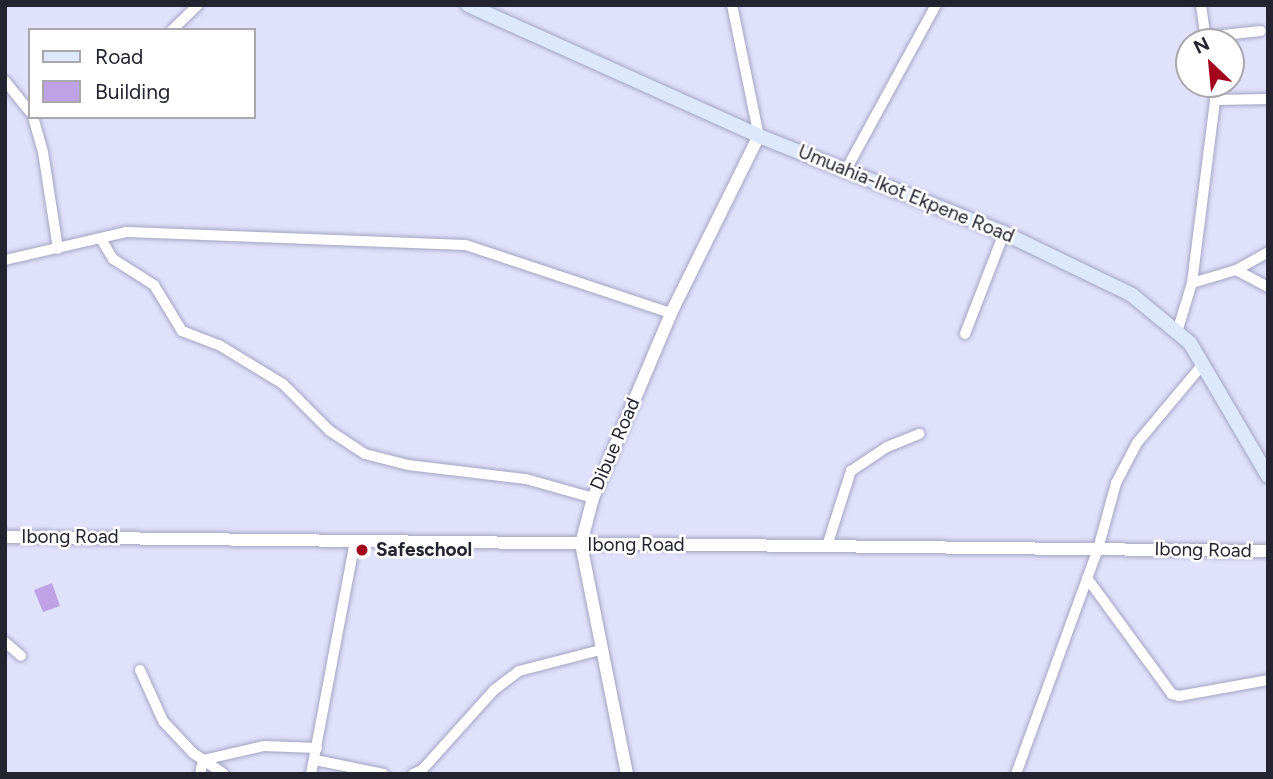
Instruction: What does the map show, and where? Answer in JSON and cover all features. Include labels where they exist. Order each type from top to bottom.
[{"type":"main road","name":"Umuahia-Ikot Ekpene Road","points":[[468,5],[759,136],[848,168],[1004,233],[1132,295],[1177,332],[1204,363],[1268,476]]},
{"type":"street","points":[[174,28],[198,5]]},
{"type":"street","points":[[732,5],[759,136]]},
{"type":"street","points":[[848,168],[936,5]]},
{"type":"street","points":[[1201,5],[1204,28]]},
{"type":"street","points":[[1245,33],[1261,31]]},
{"type":"street","points":[[5,81],[28,110]]},
{"type":"street","points":[[1177,332],[1192,283],[1215,100],[1268,99]]},
{"type":"street","points":[[34,120],[58,249]]},
{"type":"street","name":"Dibue Road","points":[[627,774],[600,650],[581,544],[593,498],[671,313],[759,136]]},
{"type":"street","points":[[5,260],[126,232],[466,245],[671,313]]},
{"type":"street","points":[[965,334],[1004,233]]},
{"type":"street","points":[[102,239],[113,259],[154,285],[182,331],[219,345],[283,384],[330,431],[365,454],[408,465],[526,479],[593,498]]},
{"type":"street","points":[[1192,283],[1236,270],[1268,252]]},
{"type":"street","points":[[1236,270],[1268,287]]},
{"type":"street","points":[[1016,774],[1098,549],[1116,482],[1129,455],[1204,363]]},
{"type":"street","points":[[827,547],[851,471],[887,447],[920,434]]},
{"type":"street","name":"Ibong Road","points":[[5,537],[1268,551]]},
{"type":"street","points":[[311,774],[355,542]]},
{"type":"street","points":[[1087,578],[1172,694],[1179,696],[1268,680]]},
{"type":"street","points":[[5,642],[21,656]]},
{"type":"street","points":[[412,774],[422,771],[495,690],[519,671],[600,650]]},
{"type":"street","points":[[140,670],[163,721],[203,760],[224,774]]},
{"type":"street","points":[[203,760],[264,746],[317,748]]},
{"type":"street","points":[[200,774],[203,760]]},
{"type":"street","points":[[315,760],[384,774]]},
{"type":"building","points":[[52,583],[60,606],[43,612],[34,590]]},
{"type":"place","name":"Safeschool","points":[[362,550]]}]
